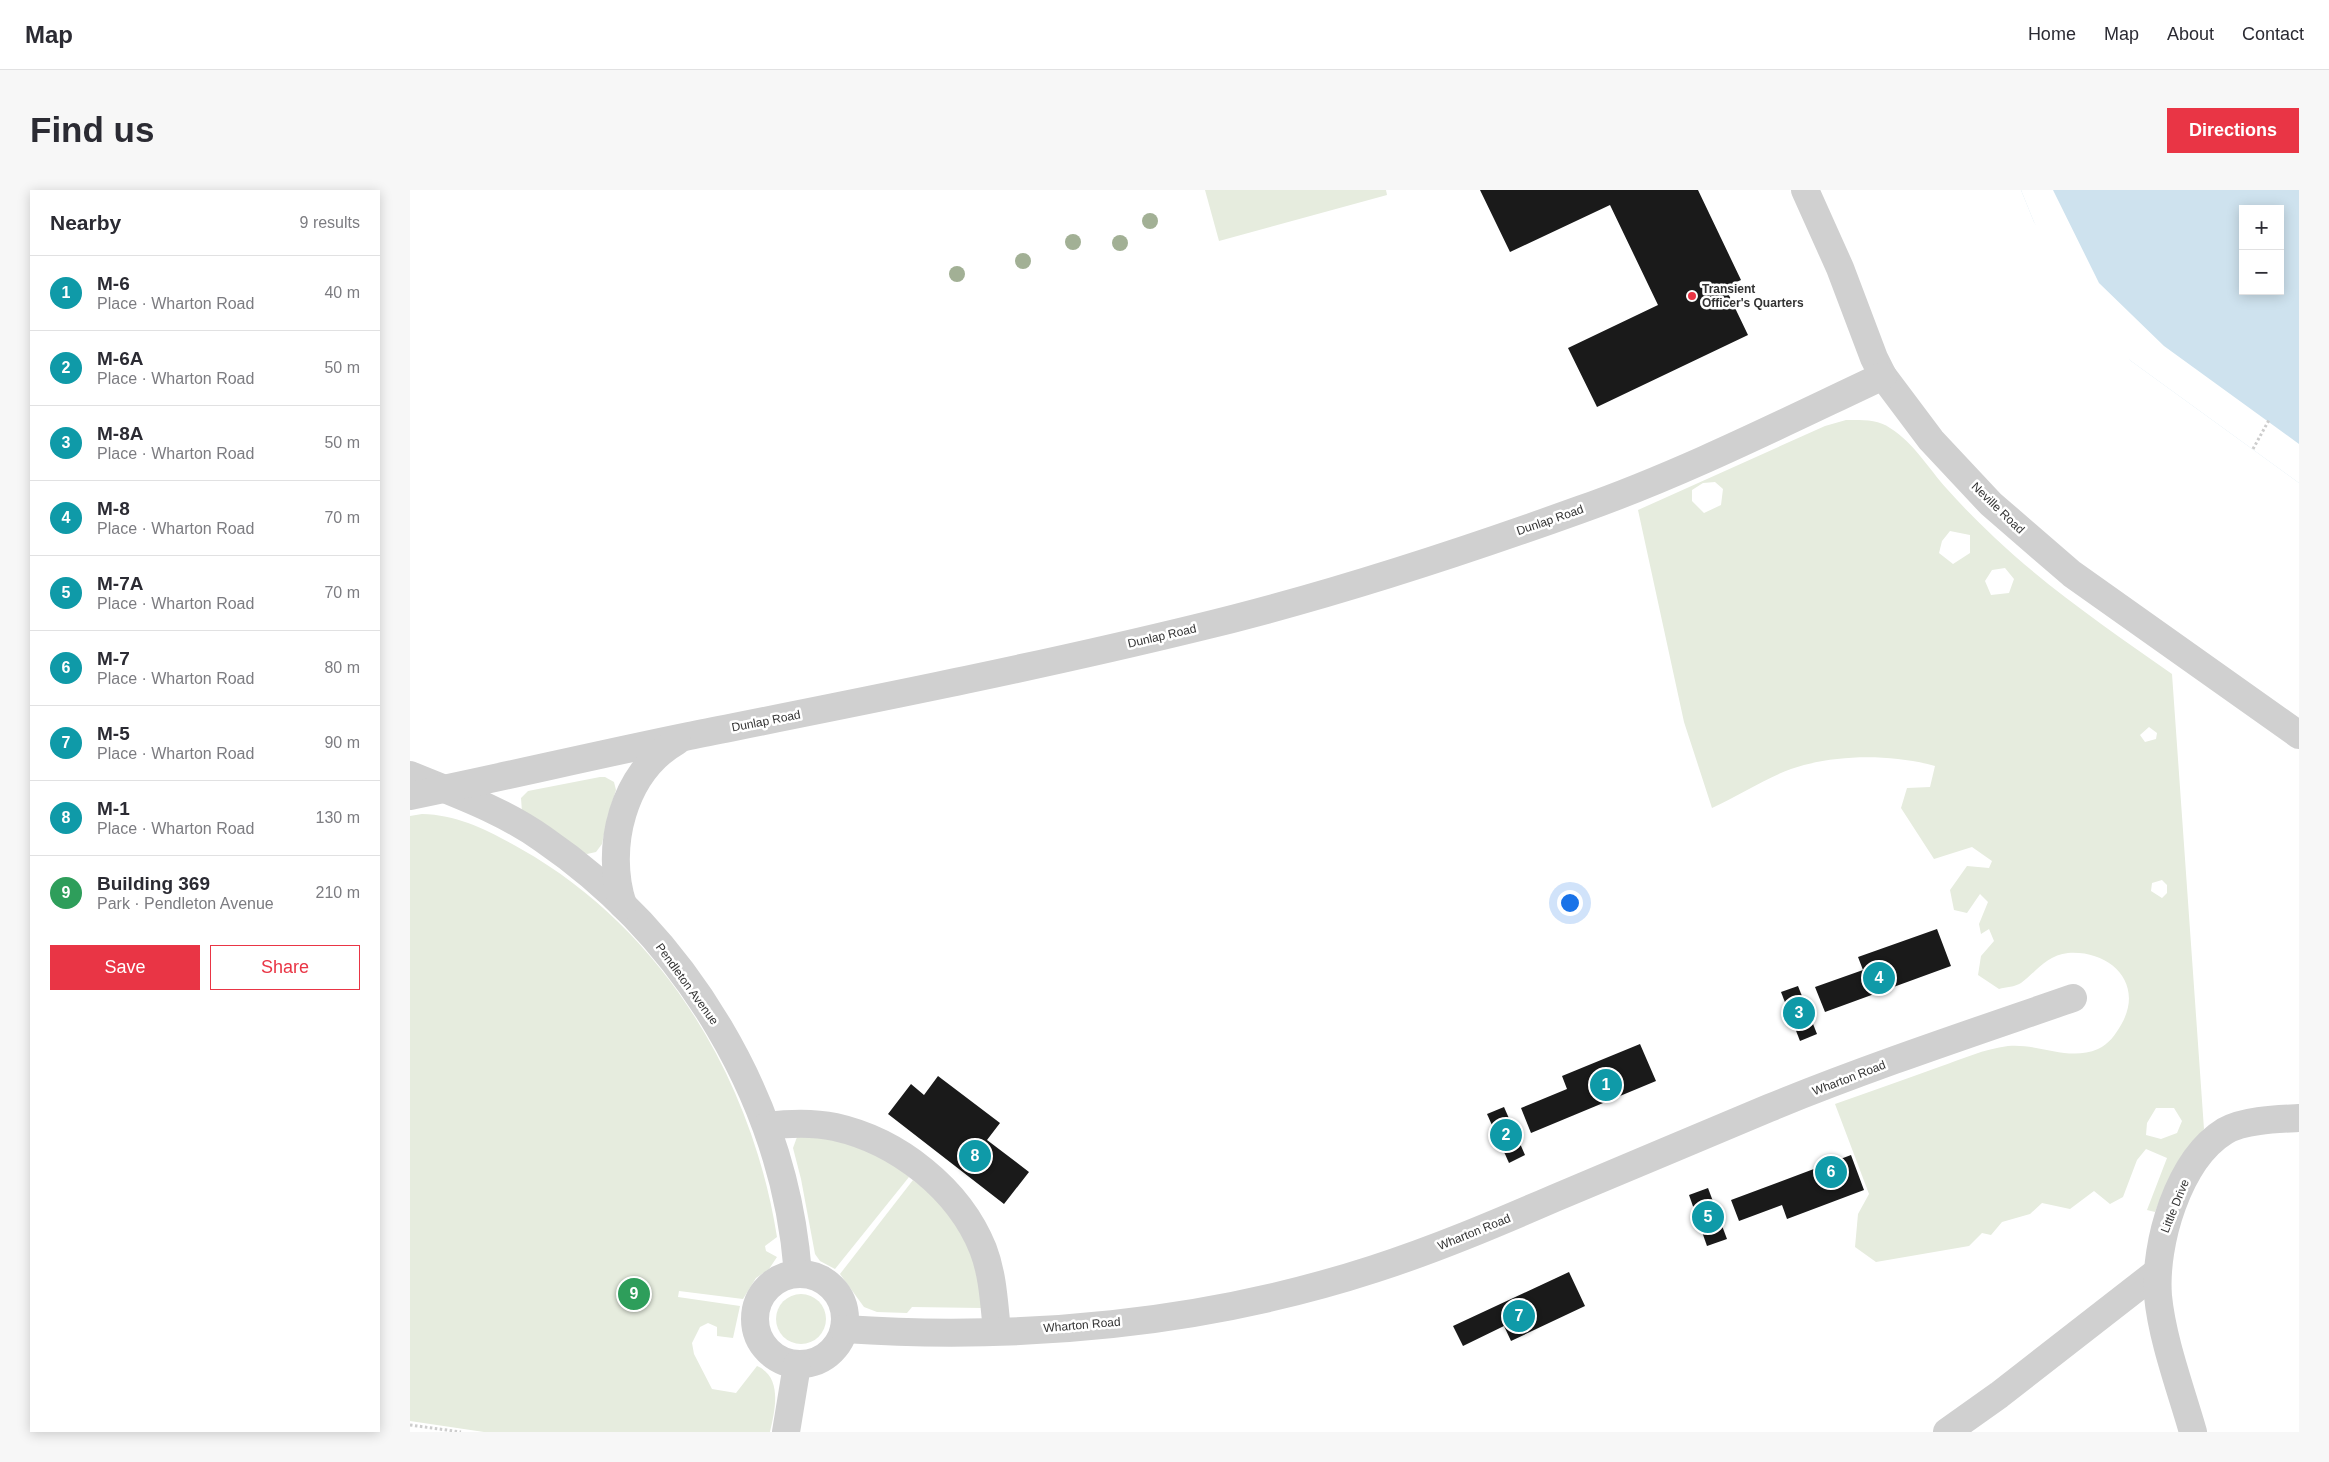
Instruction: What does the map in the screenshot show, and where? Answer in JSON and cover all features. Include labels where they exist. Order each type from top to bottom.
[{"type":"street","name":"Neville Road","points":[[1805,190],[1840,268],[1867,341],[1883,376],[1931,440],[1991,504],[2029,539],[2080,579],[2299,735]]},
{"type":"street","name":"Dunlap Road","points":[[410,796],[684,737],[943,686],[1198,627],[1331,590],[1460,551],[1584,509],[1883,376]]},
{"type":"street","points":[[623,905],[617,885],[615,865],[623,815],[638,780],[648,764],[665,748],[684,737]]},
{"type":"street","name":"Pendleton Avenue","points":[[410,776],[446,788],[487,806],[542,838],[592,876],[623,905],[675,964],[713,1016],[743,1072],[767,1126],[790,1208],[798,1274]]},
{"type":"street","name":"Wharton Road","points":[[844,1329],[906,1332],[996,1331],[1081,1326],[1167,1317],[1285,1294],[1372,1270],[1450,1243],[1782,1103],[2073,998]]},
{"type":"street","name":"Little Drive","points":[[2193,1432],[2163,1324],[2158,1298],[2157,1272],[2162,1240],[2172,1207],[2189,1171],[2207,1145],[2226,1130],[2287,1118]]},
{"type":"street","points":[[767,1126],[812,1124],[835,1127],[857,1134],[906,1158],[950,1195],[967,1218],[983,1250],[992,1283],[996,1331]]},
{"type":"street","points":[[1947,1432],[1999,1395],[2157,1272]]},
{"type":"street","points":[[798,1274],[817,1278],[835,1291],[844,1311],[844,1329],[836,1346],[826,1357],[812,1363],[797,1365],[782,1361],[764,1348],[757,1335],[754,1321],[756,1306],[768,1287],[780,1278],[798,1274]]},
{"type":"street","points":[[786,1432],[797,1365]]},
{"type":"path","points":[[2253,449],[2269,420]]},
{"type":"path","points":[[410,1425],[461,1432]]},
{"type":"shaded area","points":[[1205,190],[1386,190],[1387,195],[1219,241]]},
{"type":"shaded area","points":[[1846,420],[1863,420],[1880,423],[1899,434],[1921,457],[1958,502],[2016,557],[2081,609],[2172,674],[2204,1129],[2177,1169],[2155,1212],[2147,1210],[2167,1158],[2146,1149],[2137,1160],[2123,1197],[2110,1204],[2094,1191],[2070,1209],[2042,1203],[2030,1214],[2002,1222],[1991,1235],[1982,1233],[1969,1246],[1876,1262],[1855,1247],[1858,1214],[1869,1194],[1835,1104],[1999,1047],[2031,1047],[2076,1054],[2098,1049],[2109,1042],[2121,1025],[2127,1010],[2129,996],[2126,983],[2120,972],[2098,957],[2084,954],[2068,953],[2054,957],[2021,983],[2010,987],[1999,989],[1978,975],[1981,956],[1994,941],[1989,929],[1981,934],[1979,924],[1988,902],[1980,894],[1967,913],[1954,910],[1950,890],[1967,866],[1989,868],[1992,861],[1972,847],[1934,859],[1901,808],[1907,788],[1930,787],[1935,766],[1900,759],[1863,757],[1808,764],[1781,773],[1712,808],[1684,722],[1638,510],[1825,426]],"holes":[[[1715,482],[1723,489],[1721,505],[1704,513],[1692,501],[1692,490],[1703,483]],[[1950,531],[1970,535],[1970,553],[1953,564],[1939,553],[1942,541]],[[2005,568],[2014,579],[2009,593],[1991,595],[1985,581],[1992,570]],[[2149,727],[2157,733],[2156,739],[2145,742],[2140,735]],[[2162,880],[2167,885],[2167,893],[2162,898],[2151,891],[2152,883]],[[2156,1108],[2174,1108],[2182,1121],[2177,1133],[2161,1139],[2146,1135],[2147,1123]]]},
{"type":"shaded area","points":[[605,777],[614,782],[616,790],[602,844],[596,852],[587,854],[582,852],[522,812],[521,798],[528,791]]},
{"type":"shaded area","points":[[422,814],[449,817],[486,830],[521,849],[572,882],[617,921],[658,965],[693,1014],[722,1066],[746,1121],[765,1178],[777,1237],[765,1246],[766,1251],[777,1257],[769,1269],[756,1278],[743,1299],[679,1291],[678,1297],[740,1306],[733,1338],[717,1336],[717,1327],[708,1323],[700,1327],[692,1343],[694,1354],[712,1389],[736,1393],[757,1366],[765,1371],[771,1378],[775,1395],[774,1414],[770,1432],[484,1432],[410,1421],[410,816]]},
{"type":"shaded area","points":[[818,1134],[880,1152],[909,1177],[835,1269],[820,1261],[815,1254],[801,1179],[793,1148],[797,1137]]},
{"type":"shaded area","points":[[913,1180],[947,1206],[977,1263],[982,1308],[912,1307],[907,1313],[877,1312],[864,1307],[840,1274]]},
{"type":"shaded area","points":[[796,1294],[806,1294],[819,1301],[826,1314],[826,1324],[819,1337],[806,1344],[796,1344],[787,1340],[780,1333],[776,1324],[776,1314],[780,1305],[787,1298]]},
{"type":"water","points":[[2021,190],[2299,190],[2299,483],[2131,361],[2034,222]]},
{"type":"pier","points":[[2021,190],[2053,190],[2099,283],[2164,346],[2299,444],[2299,483],[2131,361],[2075,298],[2034,222]]},
{"type":"building","name":"Transient Officer's Quarters","points":[[1480,190],[1698,190],[1741,280],[1725,287],[1748,335],[1597,407],[1568,348],[1658,305],[1610,205],[1510,252]]},
{"type":"building","points":[[1937,929],[1951,966],[1825,1012],[1815,987],[1863,970],[1858,957]]},
{"type":"building","points":[[1798,986],[1817,1034],[1800,1041],[1781,992]]},
{"type":"building","points":[[1640,1044],[1656,1081],[1531,1133],[1521,1108],[1567,1089],[1562,1076]]},
{"type":"building","points":[[938,1076],[1000,1123],[987,1140],[1029,1172],[1004,1204],[888,1114],[911,1084],[924,1095]]},
{"type":"building","points":[[1504,1107],[1525,1155],[1509,1163],[1487,1114]]},
{"type":"building","points":[[1851,1155],[1864,1190],[1787,1219],[1782,1205],[1739,1221],[1731,1200]]},
{"type":"building","points":[[1708,1188],[1727,1239],[1707,1246],[1689,1195]]},
{"type":"building","points":[[1569,1272],[1585,1306],[1511,1341],[1504,1326],[1463,1346],[1453,1326]]},
{"type":"place","name":"Transient Officer's Quarters","points":[[1692,296]]},
{"type":"place","name":"M-8","points":[[1879,978]]},
{"type":"place","name":"M-8A","points":[[1799,1013]]},
{"type":"place","name":"M-6","points":[[1606,1085]]},
{"type":"place","name":"M-6A","points":[[1506,1135]]},
{"type":"place","name":"M-1","points":[[975,1156]]},
{"type":"place","name":"M-7","points":[[1831,1172]]},
{"type":"place","name":"M-7A","points":[[1708,1217]]},
{"type":"place","name":"Building 369","points":[[634,1294]]},
{"type":"place","name":"M-5","points":[[1519,1316]]}]
